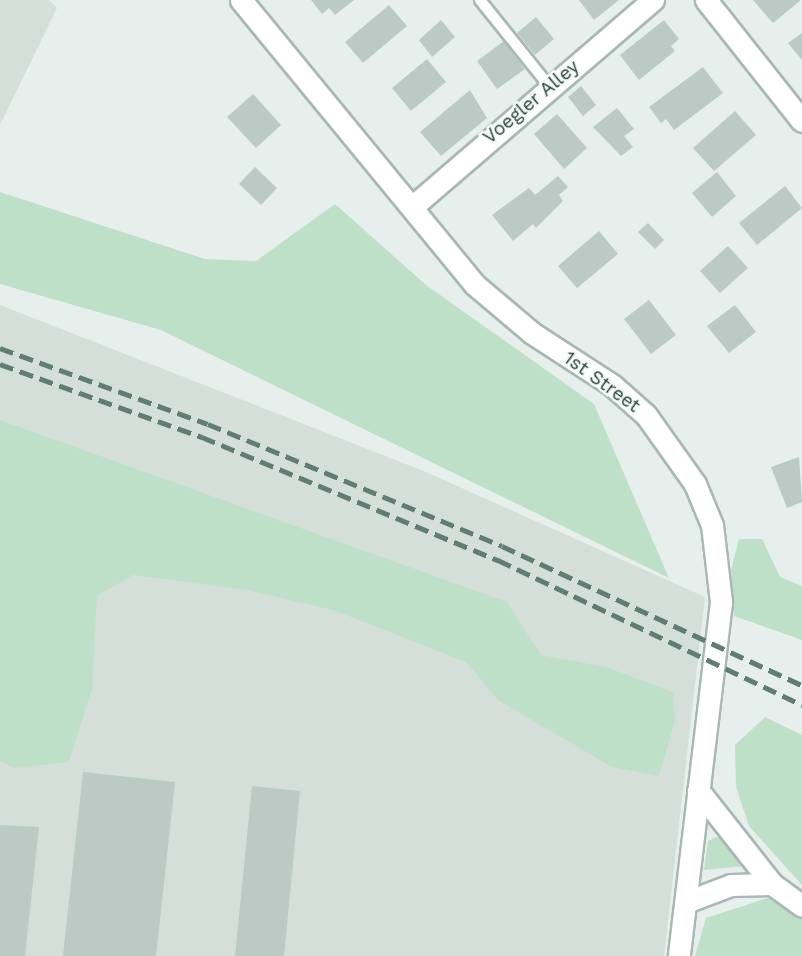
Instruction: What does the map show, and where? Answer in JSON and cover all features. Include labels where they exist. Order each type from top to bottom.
[{"type":"street","name":"1st Street","points":[[241,0],[474,284],[532,334],[612,385],[646,415],[695,484],[712,525],[721,602],[679,956]]},
{"type":"street","name":"Voegler Alley","points":[[412,207],[653,0]]},
{"type":"street","points":[[706,0],[802,121]]},
{"type":"street","points":[[698,790],[772,884],[802,906]]},
{"type":"street","points":[[685,902],[731,885],[772,884]]},
{"type":"lane","points":[[480,0],[550,87]]},
{"type":"shaded area","points":[[0,0],[49,0],[57,8],[0,125]]},
{"type":"shaded area","points":[[0,305],[426,472],[705,597],[664,956],[0,956]]},
{"type":"green space","points":[[0,192],[205,259],[256,261],[335,204],[426,285],[594,404],[669,578],[161,330],[0,284]]},
{"type":"green space","points":[[0,420],[507,602],[541,655],[606,667],[673,692],[675,720],[659,776],[612,767],[498,700],[466,662],[333,610],[247,590],[133,575],[97,596],[92,689],[69,762],[14,768],[0,761]]},
{"type":"green space","points":[[739,539],[762,539],[780,577],[802,586],[802,640],[734,616],[731,570]]},
{"type":"green space","points":[[765,717],[802,735],[802,885],[749,826],[736,787],[735,745]]},
{"type":"green space","points":[[724,837],[744,866],[704,870],[708,841]]},
{"type":"green space","points":[[768,898],[802,916],[802,956],[695,956],[706,918]]},
{"type":"building","points":[[311,0],[354,0],[335,15],[329,8],[322,14]]},
{"type":"building","points":[[579,0],[619,0],[594,20]]},
{"type":"building","points":[[753,0],[801,0],[773,23]]},
{"type":"building","points":[[389,5],[407,26],[363,63],[345,42]]},
{"type":"building","points":[[536,17],[554,39],[535,55],[517,33]]},
{"type":"building","points":[[441,20],[455,37],[432,57],[419,40]]},
{"type":"building","points":[[664,20],[679,39],[671,46],[675,51],[639,80],[620,55]]},
{"type":"building","points":[[802,33],[802,60],[788,43]]},
{"type":"building","points":[[504,41],[525,69],[497,89],[477,61]]},
{"type":"building","points":[[427,59],[446,82],[411,111],[392,88]]},
{"type":"building","points":[[703,67],[723,93],[674,130],[666,119],[661,123],[649,107]]},
{"type":"building","points":[[581,86],[596,105],[583,116],[568,97]]},
{"type":"building","points":[[470,90],[487,118],[441,156],[420,132]]},
{"type":"building","points":[[253,94],[281,125],[256,148],[227,117]]},
{"type":"building","points":[[617,108],[634,129],[624,136],[633,147],[621,156],[593,127]]},
{"type":"building","points":[[735,111],[756,135],[714,171],[693,148]]},
{"type":"building","points":[[557,114],[587,148],[564,169],[534,134]]},
{"type":"building","points":[[255,167],[277,188],[261,205],[239,184]]},
{"type":"building","points":[[717,172],[736,196],[712,217],[692,193]]},
{"type":"building","points":[[558,176],[568,187],[559,195],[563,201],[536,228],[533,224],[513,241],[492,215],[529,188],[535,195]]},
{"type":"building","points":[[785,186],[802,208],[757,245],[739,223]]},
{"type":"building","points":[[648,223],[664,240],[655,249],[638,232]]},
{"type":"building","points":[[599,231],[618,254],[577,288],[558,266]]},
{"type":"building","points":[[728,246],[748,268],[720,293],[700,271]]},
{"type":"building","points":[[649,300],[676,335],[651,354],[624,319]]},
{"type":"building","points":[[735,305],[756,332],[729,353],[707,326]]},
{"type":"building","points":[[799,457],[802,502],[787,508],[771,467]]},
{"type":"building","points":[[83,772],[175,782],[156,956],[63,956]]},
{"type":"building","points":[[252,786],[300,791],[284,956],[235,956]]},
{"type":"building","points":[[0,825],[39,827],[25,956],[0,956]]},
{"type":"railway","points":[[0,348],[208,424],[502,546],[802,685]]},
{"type":"railway","points":[[0,364],[202,437],[498,560],[802,705]]}]
